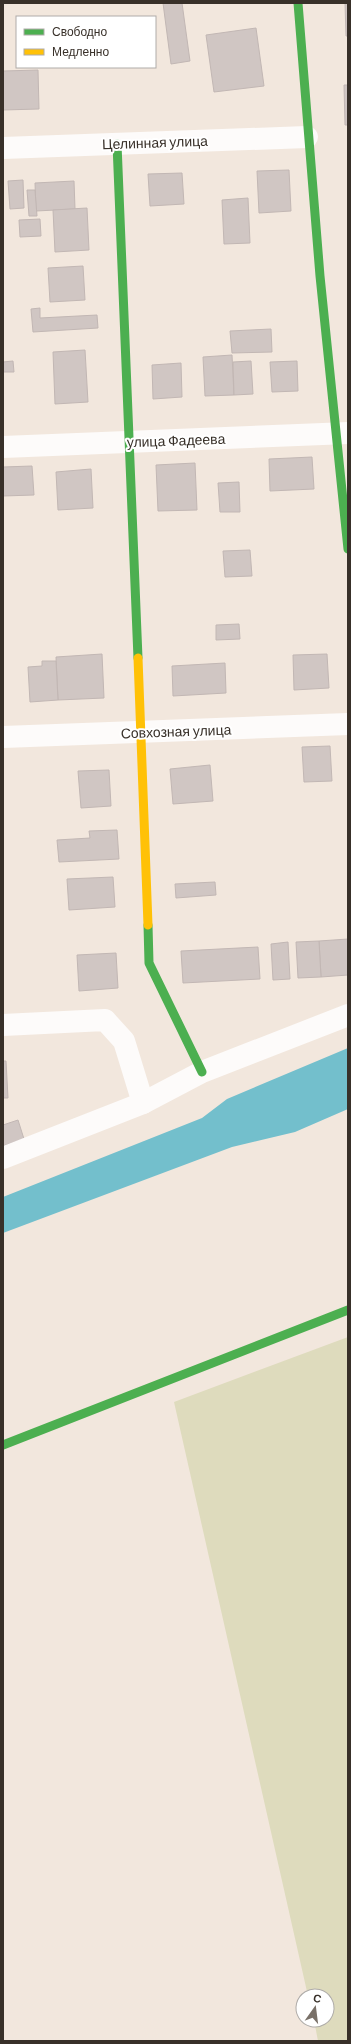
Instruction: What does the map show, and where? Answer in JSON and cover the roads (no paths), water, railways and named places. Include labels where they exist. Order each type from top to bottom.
[{"type":"street","points":[[298,3],[307,137],[342,434],[348,549]]},
{"type":"street","name":"Целинная улица","points":[[3,148],[307,137]]},
{"type":"street","points":[[117,144],[130,442],[149,963],[202,1072]]},
{"type":"street","name":"улица Фадеева","points":[[3,447],[342,434]]},
{"type":"street","name":"Совхозная улица","points":[[3,737],[348,724]]},
{"type":"street","points":[[3,1158],[143,1103],[202,1072],[348,1015]]},
{"type":"street","points":[[3,1025],[105,1020],[124,1041],[143,1103]]},
{"type":"street","points":[[3,1445],[348,1310]]},
{"type":"water","points":[[348,1048],[348,1109],[295,1132],[232,1147],[3,1233],[3,1197],[202,1118],[227,1099]]}]
